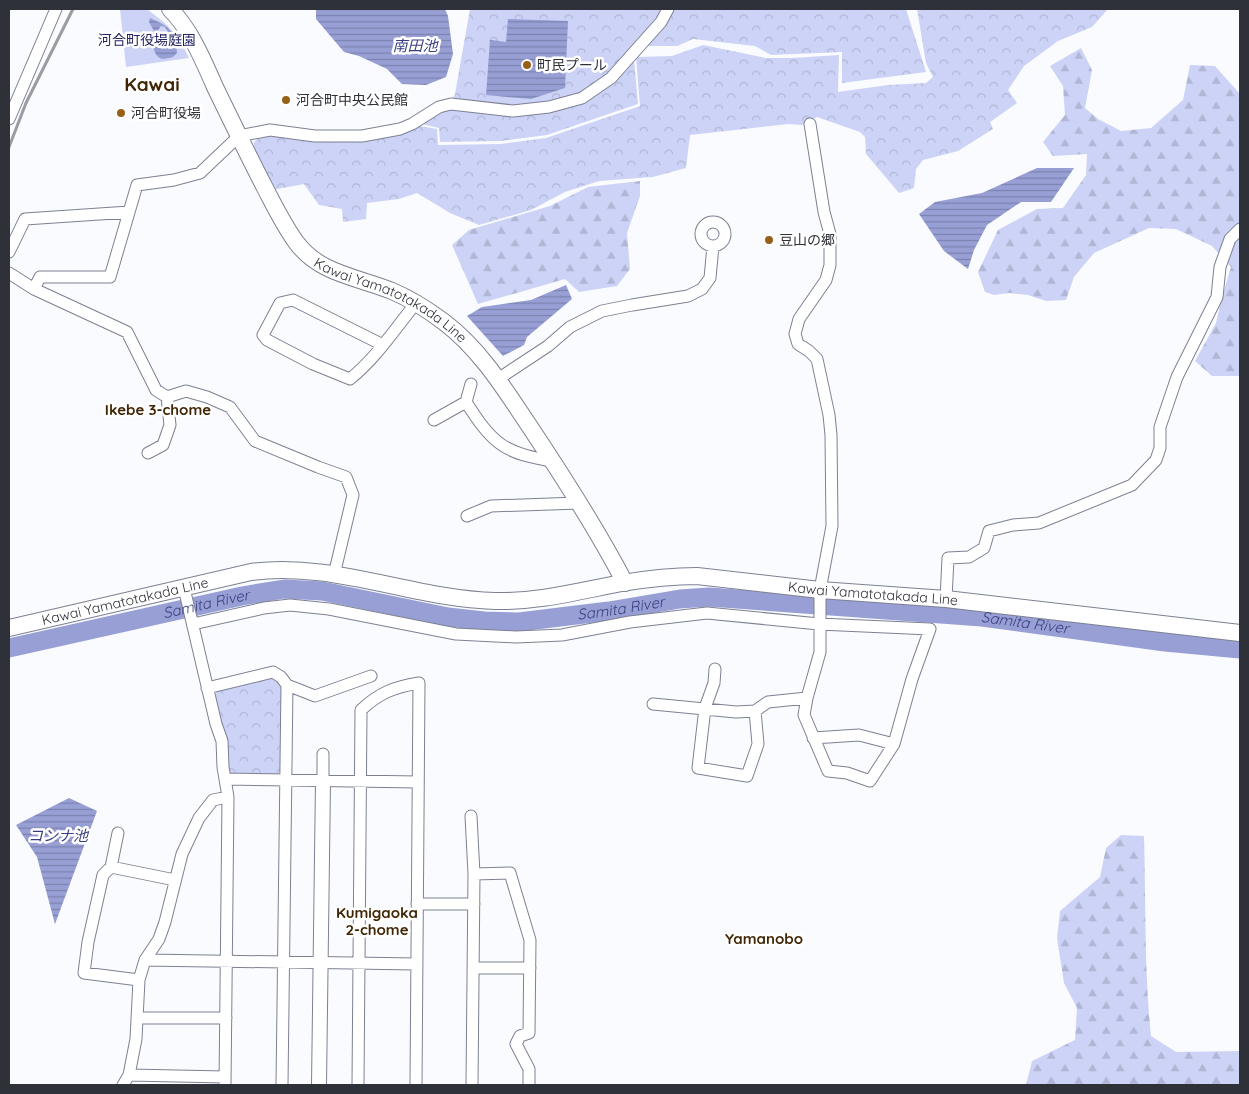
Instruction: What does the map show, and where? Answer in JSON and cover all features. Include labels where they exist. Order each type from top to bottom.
[{"type":"main road","name":"Kawai Yamatotakada Line","points":[[170,9],[196,46],[281,218],[297,243],[314,259],[334,272],[391,291],[416,303],[445,323],[466,341],[498,379],[553,461],[625,583]]},
{"type":"main road","name":"Kawai Yamatotakada Line","points":[[9,628],[252,572],[294,569],[463,599],[494,601],[534,601],[625,583],[678,576],[697,576],[820,590],[946,599],[1240,633]]},
{"type":"street","points":[[9,119],[56,9]]},
{"type":"street","points":[[34,289],[40,277],[110,277],[137,185],[174,180],[200,173],[239,136],[270,130],[315,136],[362,136],[400,129],[412,124],[439,107],[451,104],[513,111],[549,107],[582,98],[611,78],[661,22],[668,9]]},
{"type":"street","points":[[192,624],[264,608],[290,605],[329,609],[456,634],[516,637],[562,635],[630,622],[707,613],[819,624],[930,629],[912,678],[894,744],[870,781],[847,773],[828,771],[804,715],[820,652],[819,624],[820,590],[832,526],[829,416],[817,359],[809,350],[798,344],[795,334],[799,319],[826,280],[830,265],[830,234],[824,212],[810,124]]},
{"type":"street","points":[[9,252],[25,219],[129,212]]},
{"type":"street","points":[[946,599],[948,558],[970,557],[984,548],[989,531],[1013,525],[1039,523],[1132,485],[1156,460],[1160,448],[1160,427],[1177,377],[1217,296],[1220,267],[1230,240],[1240,229]]},
{"type":"street","points":[[498,379],[548,346],[570,327],[602,311],[688,296],[702,290],[710,278],[713,246]]},
{"type":"street","points":[[9,273],[34,289],[127,332],[156,390],[167,398],[170,425],[163,445],[148,453]]},
{"type":"street","points":[[383,345],[293,300],[280,303],[263,335],[268,340],[313,364],[350,379],[365,367],[383,345],[416,303]]},
{"type":"street","points":[[434,420],[466,402],[471,384]]},
{"type":"street","points":[[167,398],[186,391],[207,397],[230,407],[255,441],[318,468],[346,477],[353,494],[334,575]]},
{"type":"street","points":[[466,402],[483,428],[504,447],[531,458],[553,461]]},
{"type":"street","points":[[467,516],[491,506],[579,503]]},
{"type":"street","points":[[129,1074],[225,1081],[228,797],[223,767],[222,741],[207,688],[184,588]]},
{"type":"street","points":[[715,669],[714,684],[705,708],[698,768],[746,776],[758,744],[755,711]]},
{"type":"street","points":[[207,688],[273,672],[281,677],[287,685],[314,696],[371,676]]},
{"type":"street","points":[[358,1085],[361,710],[373,699],[397,687],[418,683],[416,1085]]},
{"type":"street","points":[[282,1085],[287,685]]},
{"type":"street","points":[[653,704],[736,712],[755,711],[768,702],[807,698]]},
{"type":"street","points":[[813,738],[859,735],[894,744]]},
{"type":"street","points":[[319,1085],[323,754]]},
{"type":"street","points":[[226,779],[418,782]]},
{"type":"street","points":[[123,1085],[129,1074],[136,1039],[139,980],[145,960],[159,939],[165,922],[182,854],[199,818],[213,800],[228,797]]},
{"type":"street","points":[[470,816],[474,874],[472,1085]]},
{"type":"street","points":[[118,833],[111,867],[103,875],[88,942],[84,973],[139,980]]},
{"type":"street","points":[[111,867],[175,880]]},
{"type":"street","points":[[474,874],[510,873],[530,940],[529,1033],[520,1036],[516,1044],[529,1069],[529,1085]]},
{"type":"street","points":[[417,904],[474,904]]},
{"type":"street","points":[[145,960],[416,964]]},
{"type":"street","points":[[474,968],[530,968]]},
{"type":"street","points":[[137,1018],[226,1018]]},
{"type":"green space","name":"河合町役場庭園","points":[[120,9],[147,9],[166,24],[180,40],[189,58],[126,67]]},
{"type":"green space","points":[[470,9],[906,9],[926,72],[842,83],[842,52],[771,55],[755,46],[693,39],[677,46],[646,46],[637,57],[672,56],[703,45],[766,58],[839,55],[838,92],[888,85],[926,83],[933,77],[926,63],[917,9],[1108,9],[1092,27],[1058,41],[1024,66],[1008,90],[1017,103],[990,122],[993,129],[958,151],[923,160],[916,169],[914,188],[899,193],[866,154],[865,137],[860,132],[817,117],[802,125],[788,124],[690,135],[686,168],[653,177],[599,181],[565,192],[531,210],[479,225],[450,213],[417,193],[399,199],[367,203],[366,219],[343,222],[342,209],[319,205],[304,184],[272,190],[254,154],[254,142],[263,135],[316,142],[351,141],[396,136],[420,126],[437,129],[438,145],[501,144],[546,138],[640,106],[636,57],[634,60],[638,104],[547,135],[501,141],[440,142],[439,128],[422,124],[447,109],[455,94]]},
{"type":"green space","points":[[1081,48],[1092,70],[1085,108],[1098,119],[1121,131],[1151,128],[1183,100],[1190,65],[1215,66],[1240,94],[1239,376],[1212,376],[1195,361],[1216,323],[1231,267],[1212,246],[1176,229],[1149,228],[1094,253],[1074,277],[1066,300],[1046,301],[1028,295],[1009,293],[994,295],[985,292],[978,272],[998,230],[1037,209],[1063,208],[1086,175],[1087,154],[1053,156],[1043,142],[1065,115],[1063,86],[1050,66]]},
{"type":"green space","points":[[640,181],[640,196],[627,233],[630,269],[617,286],[579,292],[565,279],[478,304],[452,245],[469,230],[550,206],[588,187]]},
{"type":"green space","points":[[268,677],[275,678],[282,687],[281,771],[276,775],[232,775],[228,769],[221,723],[214,697],[218,690]]},
{"type":"green space","points":[[1121,835],[1144,836],[1146,961],[1151,1036],[1176,1052],[1240,1051],[1240,1085],[1026,1085],[1032,1061],[1075,1040],[1077,1008],[1064,983],[1057,938],[1060,911],[1100,877],[1106,848]]},
{"type":"water","name":"南田池","points":[[316,9],[445,9],[448,16],[453,54],[446,77],[426,85],[402,84],[387,69],[359,56],[344,52],[316,19]]},
{"type":"water","points":[[150,18],[167,27],[173,34],[177,53],[173,57],[163,59],[157,56],[151,40],[154,31],[149,22]],"holes":[[[161,26],[165,27],[170,40],[165,44],[159,44],[157,41],[158,30]]]},
{"type":"water","name":"町民プール","points":[[508,19],[568,21],[565,88],[531,99],[486,95],[490,40],[506,42]]},
{"type":"water","points":[[1037,168],[1074,168],[1051,202],[1021,202],[987,225],[974,250],[968,269],[944,251],[919,214],[935,202],[982,193]]},
{"type":"water","points":[[566,285],[572,299],[527,337],[524,345],[503,356],[467,316],[482,307],[531,300]]},
{"type":"water","name":"コンナ池","points":[[69,798],[97,811],[55,924],[37,857],[16,825]]},
{"type":"waterway","name":"Samita River","points":[[9,648],[242,596],[284,589],[322,591],[448,617],[484,621],[519,622],[609,611],[680,599],[709,597],[982,617],[1165,642],[1240,649]]},
{"type":"railway","points":[[9,147],[26,103],[73,9]]},
{"type":"place","name":"町民プール","points":[[527,65]]},
{"type":"place","name":"河合町中央公民館","points":[[286,100]]},
{"type":"place","name":"河合町役場","points":[[121,113]]},
{"type":"place","name":"豆山の郷","points":[[769,240]]},
{"type":"district","name":"Kawai","points":[[152,84]]},
{"type":"district","name":"Ikebe 3-chome","points":[[158,410]]},
{"type":"district","name":"Kumigaoka 2-chome","points":[[377,922]]},
{"type":"district","name":"Yamanobo","points":[[764,939]]}]
